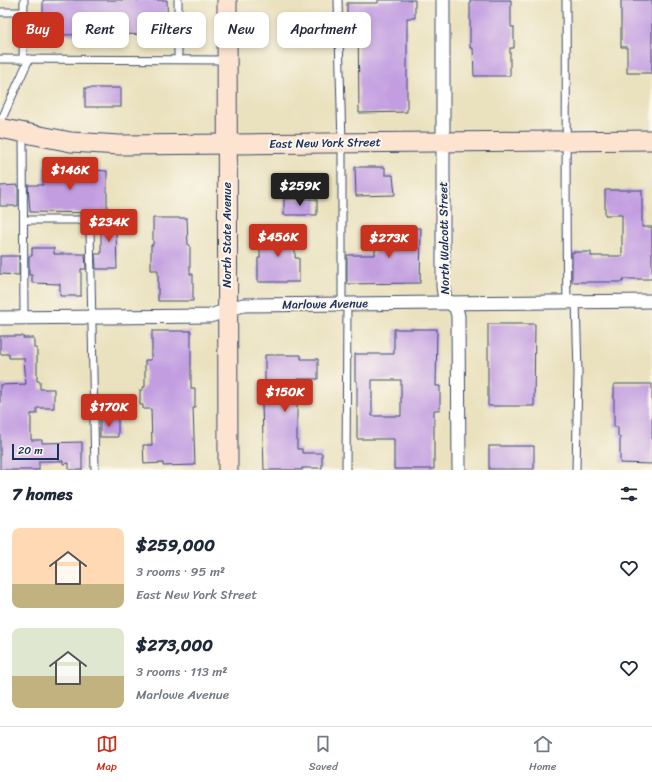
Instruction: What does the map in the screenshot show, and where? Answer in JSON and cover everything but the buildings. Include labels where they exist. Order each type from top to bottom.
[{"type":"main road","name":"North State Avenue","points":[[227,0],[228,470]]},
{"type":"main road","name":"East New York Street","points":[[0,128],[71,142],[119,145],[652,140]]},
{"type":"street","name":"North Walcott Street","points":[[442,0],[443,287],[444,296],[456,308],[458,316],[459,470]]},
{"type":"street","name":"Marlowe Avenue","points":[[0,318],[210,316],[243,305],[652,301]]},
{"type":"lane","points":[[24,0],[24,12]]},
{"type":"lane","points":[[178,0],[178,59]]},
{"type":"lane","points":[[338,0],[342,143],[346,470]]},
{"type":"lane","points":[[566,0],[567,140],[565,228],[578,372],[576,470]]},
{"type":"lane","points":[[0,12],[12,12]]},
{"type":"lane","points":[[0,123],[26,59],[26,48]]},
{"type":"lane","points":[[0,59],[227,60]]},
{"type":"lane","points":[[23,133],[24,318]]},
{"type":"lane","points":[[24,220],[80,220],[88,225],[90,230],[95,470]]}]
